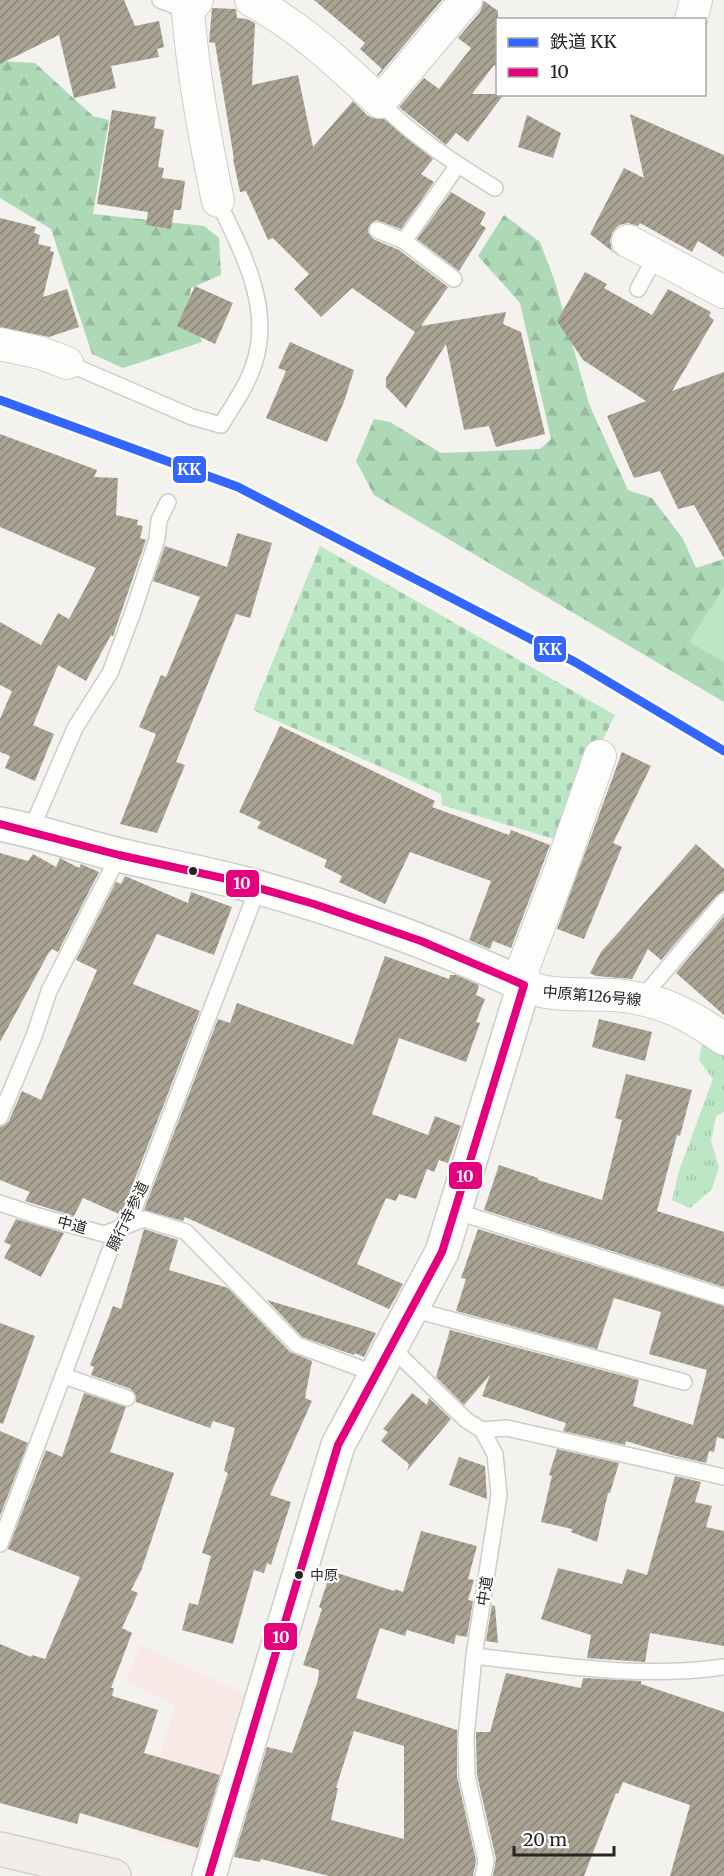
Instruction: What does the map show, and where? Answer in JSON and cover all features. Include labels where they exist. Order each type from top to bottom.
[{"type":"highway","points":[[0,1849],[114,1876]]},
{"type":"street","points":[[250,0],[280,16],[314,41],[380,102],[466,0]]},
{"type":"street","points":[[692,18],[696,0]]},
{"type":"street","points":[[182,4],[199,108],[218,201]]},
{"type":"street","points":[[628,241],[724,292]]},
{"type":"street","points":[[0,344],[41,353],[68,363]]},
{"type":"street","points":[[209,1876],[338,1445],[442,1252],[524,985],[523,968],[600,756]]},
{"type":"street","points":[[0,824],[258,888],[343,913],[492,970],[524,985]]},
{"type":"street","name":"中原第126号線","points":[[524,985],[536,991],[617,995],[655,1001],[693,1017],[724,1039]]},
{"type":"lane","points":[[380,102],[398,121],[458,165],[495,188]]},
{"type":"lane","points":[[404,241],[458,165]]},
{"type":"lane","points":[[68,363],[192,417],[221,425],[242,391],[254,364],[259,341],[258,304],[252,276],[218,201]]},
{"type":"lane","points":[[377,230],[404,241],[454,279]]},
{"type":"lane","points":[[638,289],[656,256]]},
{"type":"lane","points":[[31,830],[75,728],[110,673],[157,539],[159,520],[168,502]]},
{"type":"lane","points":[[0,1117],[49,991],[119,855]]},
{"type":"lane","name":"願行寺参道","points":[[1,1541],[121,1227],[133,1212],[258,888]]},
{"type":"lane","points":[[641,999],[724,901]]},
{"type":"lane","name":"中道","points":[[0,1203],[104,1234],[144,1218],[186,1232],[297,1345],[384,1360],[482,1430],[495,1454],[499,1496],[474,1656],[466,1737],[467,1776],[486,1861],[483,1876]]},
{"type":"lane","points":[[454,1211],[724,1297]]},
{"type":"lane","points":[[411,1309],[684,1382]]},
{"type":"lane","points":[[64,1376],[127,1398]]},
{"type":"lane","points":[[482,1430],[507,1428],[724,1477]]},
{"type":"lane","points":[[474,1656],[619,1671],[690,1671],[724,1667]]},
{"type":"shaded area","points":[[140,1645],[247,1695],[201,1852],[137,1834],[175,1705],[126,1681]]},
{"type":"green space","points":[[0,61],[35,63],[93,116],[109,120],[93,214],[204,226],[219,238],[221,275],[191,288],[189,303],[202,342],[123,368],[92,354],[51,229],[0,198]]},
{"type":"green space","points":[[504,215],[540,242],[555,282],[589,404],[628,490],[652,498],[683,539],[696,568],[724,559],[724,702],[374,495],[356,461],[374,419],[390,422],[441,453],[540,449],[551,439],[520,303],[478,256]]},
{"type":"green space","points":[[320,546],[615,715],[554,839],[442,805],[441,794],[253,710]]},
{"type":"green space","points":[[724,587],[724,662],[689,642]]},
{"type":"green space","points":[[702,1044],[724,1056],[724,1112],[716,1116],[711,1141],[719,1167],[712,1189],[690,1208],[672,1200],[679,1171],[713,1079],[699,1060]]},
{"type":"building","points":[[0,0],[124,0],[135,26],[159,21],[164,47],[157,49],[159,57],[111,66],[116,88],[74,98],[59,35],[0,64]]},
{"type":"building","points":[[314,0],[442,0],[378,76],[382,69],[360,49],[365,43]]},
{"type":"building","points":[[484,1],[498,11],[496,66],[494,65],[472,94],[502,96],[468,142],[456,133],[446,145],[399,107],[424,78],[439,89],[471,48],[458,38],[480,12]]},
{"type":"building","points":[[212,8],[236,9],[237,18],[255,23],[252,85],[298,75],[313,147],[353,101],[368,116],[384,119],[433,159],[421,174],[434,182],[401,229],[376,220],[371,223],[368,232],[373,239],[399,250],[448,287],[421,326],[506,312],[503,324],[521,332],[545,434],[496,447],[489,426],[464,430],[446,344],[406,408],[386,387],[386,378],[415,332],[352,288],[321,317],[294,289],[309,274],[273,238],[268,240],[246,191],[240,192],[215,43],[209,42]]},
{"type":"building","points":[[112,110],[156,117],[154,128],[164,130],[158,167],[164,168],[162,178],[185,181],[181,210],[174,210],[171,229],[146,225],[148,212],[97,204]]},
{"type":"building","points":[[630,114],[724,155],[724,257],[698,241],[692,252],[640,223],[638,226],[628,223],[619,225],[612,233],[610,241],[612,250],[621,258],[590,234],[624,168],[644,178]]},
{"type":"building","points":[[527,115],[561,133],[553,158],[518,147]]},
{"type":"building","points":[[451,192],[486,213],[480,224],[486,228],[459,271],[417,239]]},
{"type":"building","points":[[0,218],[36,227],[34,233],[40,235],[38,244],[51,247],[50,251],[54,252],[43,297],[67,289],[79,327],[49,337],[0,327]]},
{"type":"building","points":[[585,272],[607,284],[604,288],[652,315],[668,289],[711,312],[709,316],[714,320],[672,391],[724,372],[724,558],[694,505],[678,509],[660,471],[634,478],[607,416],[646,401],[583,360],[557,321]]},
{"type":"building","points":[[195,286],[233,303],[215,344],[177,326]]},
{"type":"building","points":[[290,342],[354,370],[327,442],[266,418],[286,371],[278,368]]},
{"type":"building","points":[[0,434],[97,470],[94,477],[118,478],[116,515],[138,520],[137,525],[143,526],[140,538],[146,540],[113,636],[111,635],[86,681],[58,665],[33,725],[54,734],[35,781],[5,768],[10,756],[0,752],[0,719],[12,691],[0,685],[0,622],[41,645],[58,613],[69,619],[96,568],[0,527]]},
{"type":"building","points":[[237,533],[272,543],[250,618],[236,614],[176,762],[185,765],[157,833],[120,824],[156,734],[139,727],[161,675],[166,677],[200,597],[153,581],[165,546],[227,567]]},
{"type":"building","points":[[280,726],[435,801],[432,807],[509,835],[511,830],[550,845],[511,948],[493,941],[490,949],[469,940],[491,881],[410,852],[385,904],[339,882],[342,876],[324,867],[327,860],[257,828],[261,822],[239,812]]},
{"type":"building","points":[[622,752],[651,766],[613,843],[622,847],[584,939],[557,929]]},
{"type":"building","points":[[696,844],[724,869],[724,891],[717,895],[661,960],[648,949],[632,979],[596,976],[590,973],[601,952]]},
{"type":"building","points":[[0,853],[28,861],[33,854],[56,867],[60,858],[79,868],[81,864],[99,872],[58,952],[52,949],[48,954],[0,1042]]},
{"type":"building","points":[[125,876],[188,903],[191,892],[232,907],[214,955],[157,934],[133,984],[200,1011],[124,1207],[119,1214],[83,1198],[74,1216],[25,1201],[30,1192],[0,1180],[0,1127],[9,1121],[22,1091],[41,1100],[97,970],[76,960],[116,882],[121,884]]},
{"type":"building","points":[[724,916],[724,1015],[676,973]]},
{"type":"building","points":[[385,956],[449,979],[450,975],[456,975],[479,985],[476,995],[485,999],[476,1022],[480,1023],[466,1062],[399,1038],[372,1114],[428,1135],[435,1116],[461,1126],[448,1163],[439,1160],[434,1172],[427,1169],[416,1199],[399,1194],[396,1201],[386,1198],[357,1264],[403,1284],[389,1309],[185,1217],[183,1221],[144,1210],[218,1019],[230,1023],[237,1003],[353,1045]]},
{"type":"building","points":[[599,1019],[652,1032],[645,1061],[592,1047]]},
{"type":"building","points":[[626,1074],[692,1090],[680,1136],[677,1135],[657,1211],[724,1232],[724,1287],[484,1210],[499,1165],[602,1200],[622,1120],[615,1118]]},
{"type":"building","points":[[16,1219],[64,1233],[41,1277],[4,1258],[11,1245],[4,1242]]},
{"type":"building","points":[[144,1229],[178,1240],[169,1270],[228,1288],[290,1352],[312,1361],[305,1398],[312,1401],[270,1495],[291,1502],[271,1565],[267,1563],[264,1573],[254,1570],[233,1644],[182,1630],[189,1603],[198,1605],[211,1556],[202,1553],[228,1473],[224,1471],[235,1428],[213,1421],[210,1428],[136,1402],[136,1396],[131,1389],[91,1375],[94,1367],[90,1365],[113,1306],[121,1309]]},
{"type":"building","points":[[478,1229],[724,1306],[724,1439],[717,1437],[714,1452],[709,1451],[706,1463],[626,1441],[625,1445],[563,1431],[566,1423],[482,1396],[490,1375],[464,1405],[436,1377],[450,1330],[639,1380],[633,1406],[693,1425],[707,1370],[649,1354],[661,1312],[614,1298],[597,1349],[456,1311],[466,1279],[461,1278]]},
{"type":"building","points":[[267,1300],[376,1333],[364,1357],[355,1353],[354,1355],[302,1337]]},
{"type":"building","points":[[0,1323],[35,1336],[3,1424],[0,1423]]},
{"type":"building","points":[[84,1393],[126,1407],[110,1452],[174,1473],[141,1571],[131,1590],[138,1593],[122,1628],[132,1633],[111,1688],[114,1688],[112,1696],[158,1710],[144,1753],[220,1775],[198,1848],[80,1813],[77,1824],[0,1803],[0,1644],[31,1657],[32,1655],[45,1659],[80,1577],[8,1549],[46,1450],[62,1457]]},
{"type":"building","points":[[412,1393],[427,1405],[429,1398],[451,1419],[407,1471],[409,1464],[381,1441],[388,1432],[383,1429]]},
{"type":"building","points":[[0,1431],[28,1443],[0,1516]]},
{"type":"building","points":[[557,1449],[619,1463],[610,1493],[608,1493],[597,1542],[571,1532],[572,1529],[541,1522],[552,1476],[549,1475]]},
{"type":"building","points":[[459,1457],[485,1466],[487,1499],[449,1485]]},
{"type":"building","points":[[675,1476],[701,1482],[695,1502],[712,1506],[706,1527],[724,1531],[724,1646],[650,1633],[645,1662],[587,1658],[591,1635],[541,1619],[558,1568],[622,1584],[627,1569],[647,1575]]},
{"type":"building","points":[[421,1531],[477,1546],[468,1579],[474,1580],[468,1600],[473,1601],[467,1637],[456,1635],[454,1644],[407,1630],[405,1636],[380,1628],[356,1698],[457,1730],[457,1776],[476,1861],[473,1876],[329,1876],[261,1859],[260,1862],[234,1857],[267,1747],[292,1753],[318,1680],[319,1670],[303,1665],[322,1609],[319,1607],[331,1571],[403,1592]],"holes":[[[354,1731],[404,1746],[404,1839],[331,1820],[338,1788],[336,1788]]]},
{"type":"building","points":[[492,1605],[495,1606],[498,1643],[486,1641]]},
{"type":"building","points":[[506,1673],[581,1688],[583,1678],[641,1681],[641,1684],[724,1712],[724,1876],[670,1876],[690,1805],[623,1782],[618,1794],[616,1793],[584,1876],[493,1876],[496,1859],[477,1775],[476,1732],[490,1732]]},
{"type":"rail line","name":"KK","points":[[0,400],[238,487],[575,662],[724,751]]},
{"type":"transit line","name":"10","points":[[0,824],[119,855],[227,879],[314,904],[421,941],[524,985],[442,1252],[338,1445],[209,1876]]},
{"type":"place","name":"中原","points":[[299,1575]]}]
